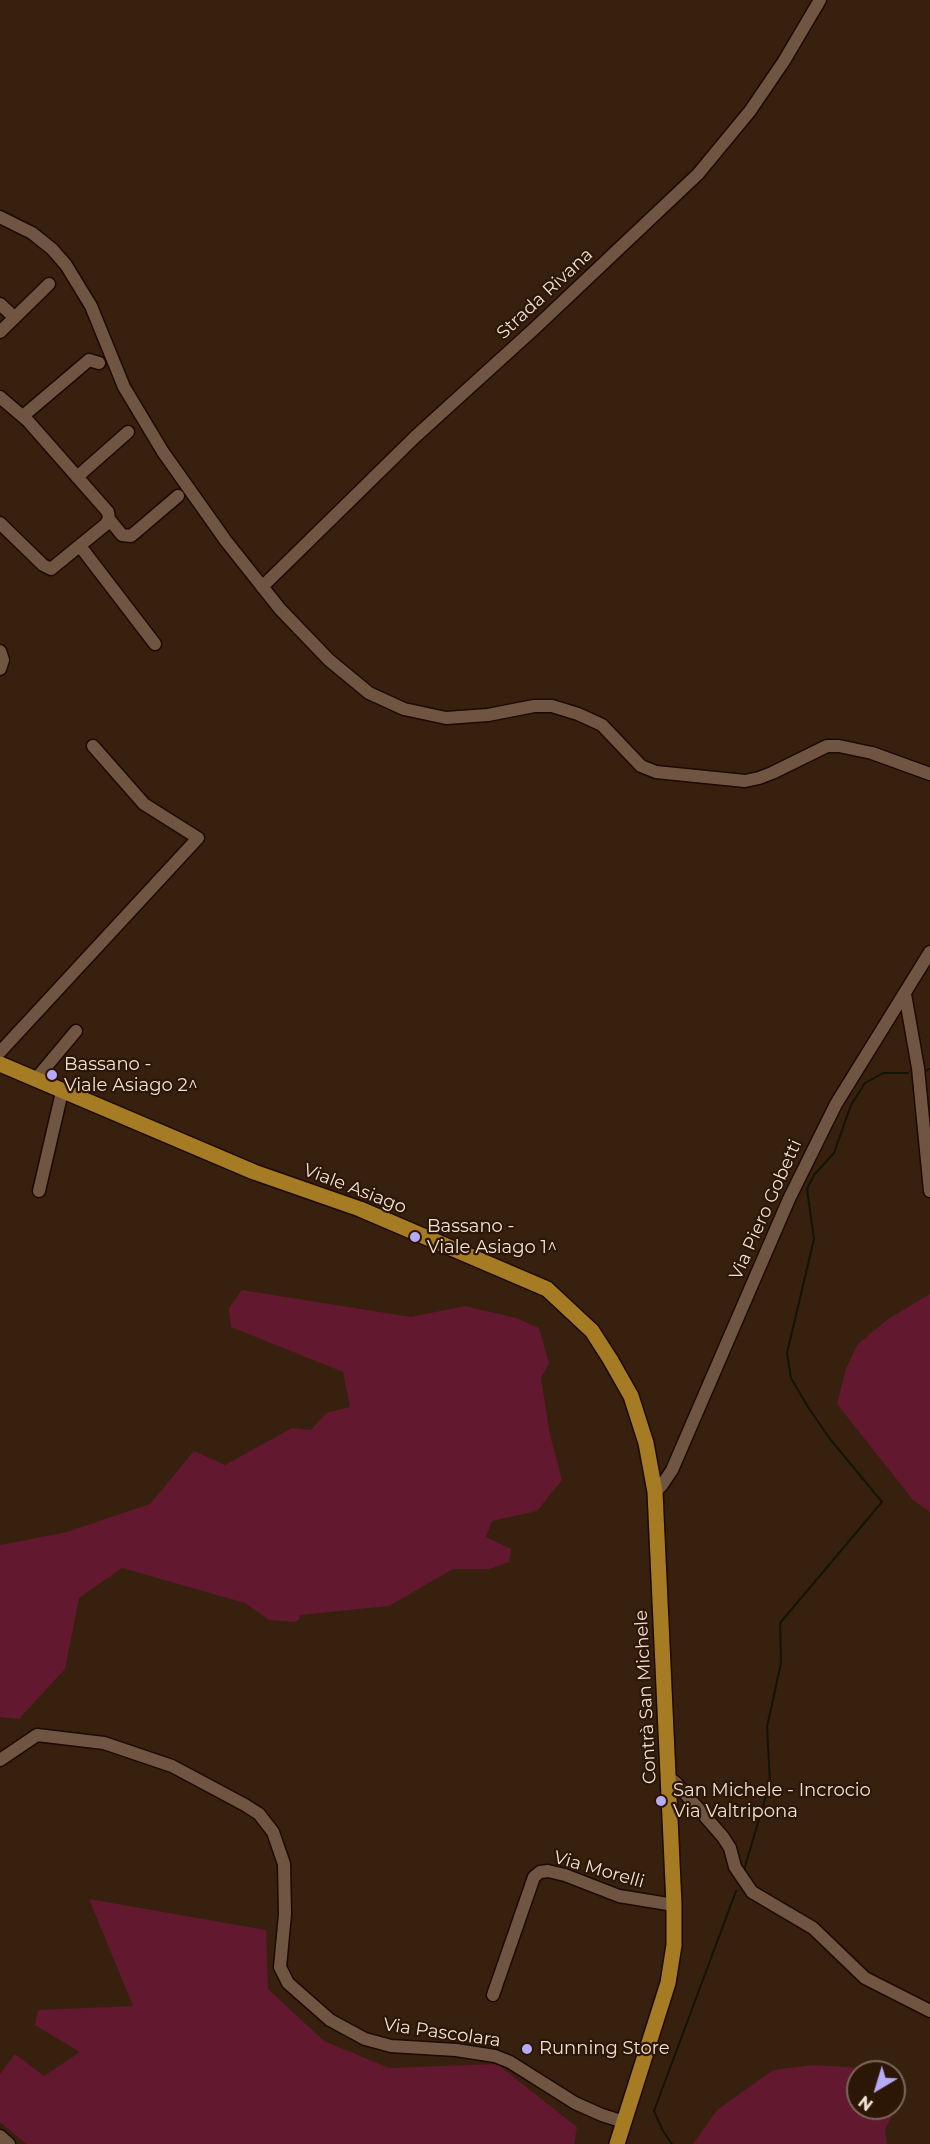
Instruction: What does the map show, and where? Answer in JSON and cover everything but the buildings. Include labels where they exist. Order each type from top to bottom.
[{"type":"main road","name":"Viale Asiago","points":[[0,1064],[254,1172],[360,1209],[546,1289],[592,1331],[631,1396],[646,1443],[655,1492]]},
{"type":"main road","name":"Contrà San Michele","points":[[618,2144],[668,1983],[674,1945],[669,1778],[655,1492]]},
{"type":"street","name":"Strada Rivana","points":[[262,587],[417,436],[698,174],[750,111],[784,61],[820,0]]},
{"type":"street","points":[[0,217],[32,233],[52,249],[66,265],[91,306],[124,387],[163,452],[262,587],[296,628],[355,683],[369,693],[404,709],[431,716],[462,718],[534,706],[552,706],[602,725],[641,766],[656,772],[745,781],[759,778],[819,749],[833,746],[872,753],[930,774]]},
{"type":"street","points":[[0,332],[49,284]]},
{"type":"street","points":[[0,304],[14,317]]},
{"type":"street","points":[[23,417],[89,360],[99,363]]},
{"type":"street","points":[[0,397],[23,417],[108,512],[109,519],[122,535],[131,536],[178,496]]},
{"type":"street","points":[[76,477],[128,432]]},
{"type":"street","points":[[0,523],[49,569],[80,546],[109,519]]},
{"type":"street","points":[[80,546],[155,644]]},
{"type":"street","points":[[0,651],[3,660],[0,669]]},
{"type":"street","points":[[0,1052],[198,838],[144,804],[93,746]]},
{"type":"street","name":"Via Piero Gobetti","points":[[655,1492],[663,1485],[672,1470],[789,1199],[821,1133],[836,1104],[930,952]]},
{"type":"street","points":[[905,994],[918,1068],[930,1191]]},
{"type":"street","points":[[35,1080],[76,1031]]},
{"type":"street","points":[[39,1191],[62,1092]]},
{"type":"street","name":"Via Pascolara","points":[[0,1760],[37,1735],[104,1743],[172,1766],[245,1805],[259,1814],[273,1832],[284,1864],[285,1914],[280,1967],[288,1983],[330,2020],[365,2039],[391,2046],[456,2050],[495,2056],[510,2062],[575,2103],[624,2122]]},
{"type":"street","points":[[669,1778],[723,1837],[730,1848],[735,1867],[752,1892],[813,1928],[865,1978],[930,2011]]},
{"type":"street","name":"Via Morelli","points":[[493,1995],[534,1877],[540,1872],[548,1871],[565,1875],[619,1896],[674,1905]]},
{"type":"street","points":[[0,2136],[9,2144]]},
{"type":"shaded area","points":[[242,1290],[411,1317],[465,1306],[516,1318],[539,1328],[549,1363],[541,1378],[550,1435],[562,1480],[537,1511],[492,1521],[486,1537],[511,1549],[509,1562],[489,1569],[453,1569],[389,1606],[300,1615],[299,1620],[294,1622],[269,1620],[245,1603],[122,1568],[79,1598],[65,1669],[19,1719],[0,1717],[0,1545],[67,1532],[150,1504],[194,1451],[225,1465],[292,1428],[311,1430],[326,1413],[350,1407],[343,1372],[231,1327],[229,1308]]},
{"type":"shaded area","points":[[930,1294],[930,1512],[913,1500],[837,1404],[846,1369],[857,1345],[888,1319]]},
{"type":"shaded area","points":[[89,1899],[266,1930],[268,1989],[324,2041],[389,2068],[497,2064],[577,2127],[574,2144],[26,2144],[0,2122],[0,2074],[15,2054],[44,2076],[80,2052],[35,2025],[38,2010],[133,2006]]},
{"type":"shaded area","points":[[813,2065],[846,2067],[846,2120],[890,2120],[885,2130],[887,2144],[693,2144],[717,2110],[773,2070]]},
{"type":"waterway","points":[[925,1071],[930,1069]]},
{"type":"waterway","points":[[744,1870],[770,1782],[767,1727],[781,1663],[780,1623],[882,1502],[830,1439],[791,1378],[787,1353],[814,1239],[807,1189],[814,1175],[834,1153],[851,1105],[865,1083],[883,1073],[908,1073]]},
{"type":"waterway","points":[[672,2144],[654,2111],[736,1891]]},
{"type":"place","name":"Bassano - Viale Asiago 2^","points":[[52,1075]]},
{"type":"place","name":"Bassano - Viale Asiago 1^","points":[[415,1237]]},
{"type":"place","name":"San Michele - Incrocio Via Valtripona","points":[[661,1801]]},
{"type":"place","name":"Running Store","points":[[527,2049]]}]
